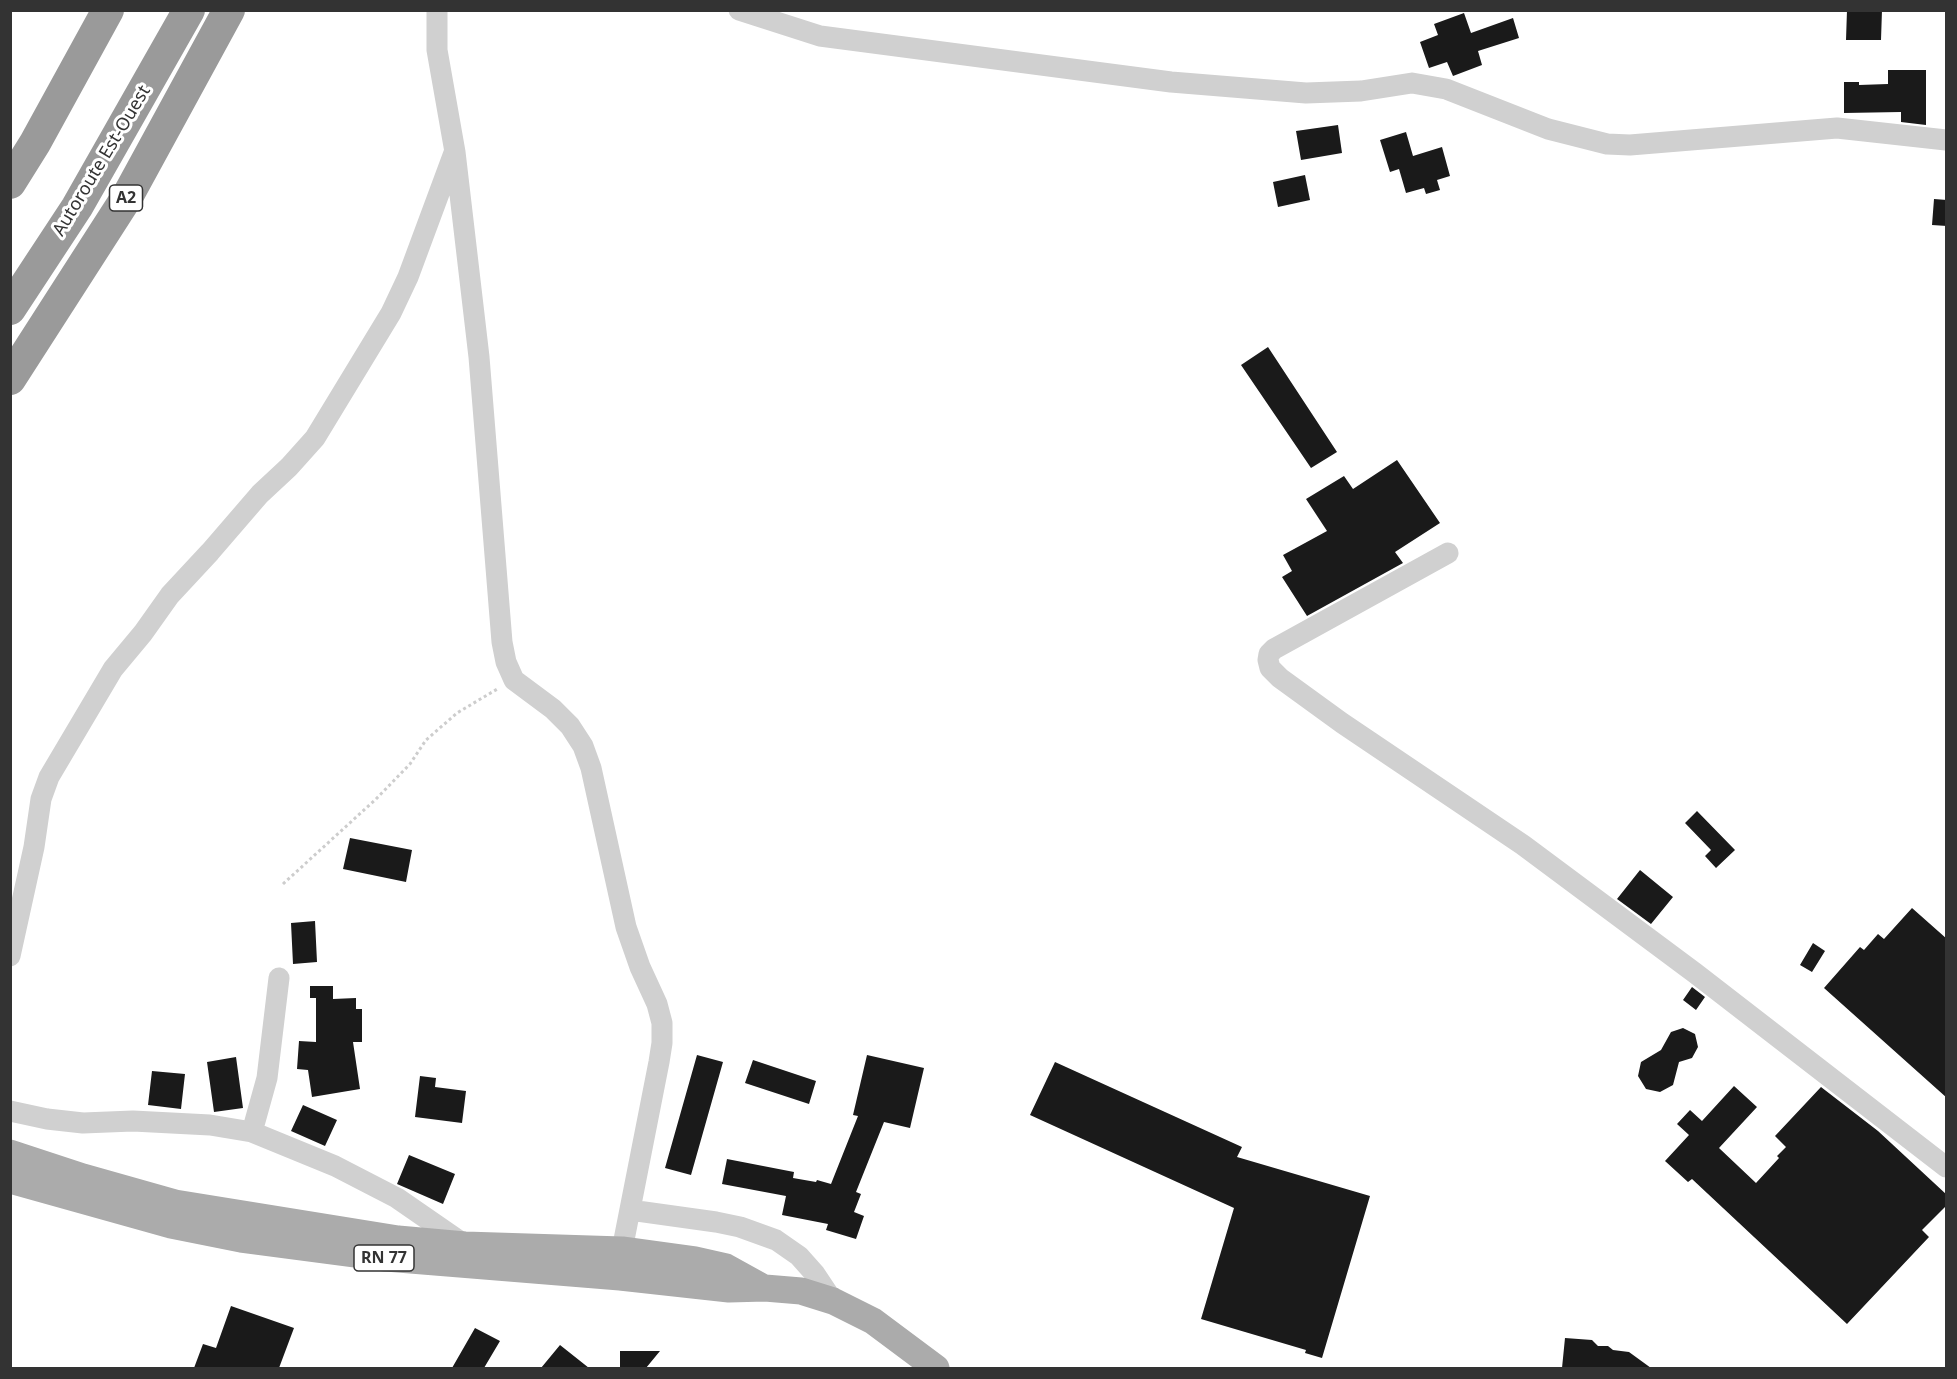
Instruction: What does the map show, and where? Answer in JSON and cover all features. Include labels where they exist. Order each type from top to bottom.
[{"type":"highway","points":[[10,145],[85,10]]},
{"type":"highway","points":[[10,183],[35,143],[108,10]]},
{"type":"highway","name":"Autoroute Est-Ouest","points":[[10,309],[78,207],[189,10]]},
{"type":"highway","name":"Autoroute Est-Ouest","points":[[10,379],[127,197],[229,10]]},
{"type":"main road","points":[[10,1153],[175,1203],[398,1239],[465,1245],[622,1250],[695,1260],[726,1267],[765,1288]]},
{"type":"main road","name":"RN 77","points":[[10,1180],[171,1225],[241,1239],[386,1258],[620,1277],[729,1289],[765,1288],[801,1291],[833,1302],[873,1321],[936,1368]]},
{"type":"street","points":[[437,10],[437,51],[455,152],[479,357],[502,642],[506,662],[514,680],[554,709],[570,726],[583,746],[591,768],[626,927],[640,967],[657,1004],[662,1023],[659,1062],[622,1250]]},
{"type":"street","points":[[739,10],[820,36],[1171,82],[1306,93],[1361,92],[1412,83],[1446,89],[1548,129],[1607,144],[1630,145],[1837,128],[1947,140]]},
{"type":"street","points":[[10,956],[34,847],[41,799],[55,767],[113,669],[170,595],[260,494],[315,438],[391,313],[408,277],[455,152]]},
{"type":"street","points":[[1448,553],[1274,649],[1269,654],[1270,668],[1315,704],[1523,845],[1695,973],[1947,1167]]},
{"type":"street","points":[[252,1132],[267,1078],[279,978]]},
{"type":"street","points":[[10,1111],[47,1119],[83,1123],[133,1121],[210,1125],[252,1132],[335,1166],[397,1198],[465,1245]]},
{"type":"street","points":[[630,1210],[716,1222],[740,1227],[776,1240],[799,1256],[833,1302]]},
{"type":"path","points":[[283,884],[376,799],[410,764],[426,740],[457,713],[514,680]]},
{"type":"building","points":[[1847,10],[1882,10],[1881,40],[1846,40]]},
{"type":"building","points":[[1464,13],[1471,33],[1513,18],[1519,38],[1478,51],[1482,65],[1453,76],[1447,62],[1429,68],[1420,42],[1438,35],[1434,24]]},
{"type":"building","points":[[1888,70],[1926,70],[1926,125],[1901,122],[1901,112],[1844,113],[1844,82],[1859,82],[1859,85],[1888,84]]},
{"type":"building","points":[[1338,125],[1342,153],[1301,160],[1296,131]]},
{"type":"building","points":[[1406,132],[1413,156],[1442,147],[1450,176],[1437,180],[1440,190],[1426,194],[1424,188],[1406,193],[1399,169],[1390,172],[1380,140]]},
{"type":"building","points":[[1305,175],[1310,200],[1278,207],[1273,182]]},
{"type":"building","points":[[1934,199],[1947,200],[1947,226],[1932,225]]},
{"type":"building","points":[[1268,347],[1337,452],[1311,468],[1241,365]]},
{"type":"building","points":[[1397,460],[1440,523],[1395,552],[1403,563],[1307,616],[1282,577],[1292,571],[1283,555],[1327,531],[1306,499],[1344,476],[1353,489]]},
{"type":"building","points":[[1697,811],[1735,850],[1716,868],[1705,856],[1711,850],[1685,823]]},
{"type":"building","points":[[350,838],[412,850],[406,882],[343,869]]},
{"type":"building","points":[[1640,870],[1673,897],[1651,924],[1617,899]]},
{"type":"building","points":[[1912,908],[1947,939],[1947,1098],[1824,988],[1860,947],[1864,950],[1878,934],[1884,939]]},
{"type":"building","points":[[315,921],[317,962],[293,964],[291,923]]},
{"type":"building","points":[[1813,943],[1825,951],[1812,972],[1800,965]]},
{"type":"building","points":[[310,986],[333,986],[333,999],[356,998],[356,1009],[362,1009],[362,1042],[353,1042],[360,1089],[312,1097],[308,1070],[297,1069],[299,1041],[316,1042],[316,998],[310,998]]},
{"type":"building","points":[[1692,987],[1705,997],[1696,1010],[1683,1000]]},
{"type":"building","points":[[1683,1028],[1695,1034],[1698,1047],[1692,1058],[1679,1062],[1673,1085],[1660,1092],[1646,1089],[1638,1076],[1641,1062],[1661,1050],[1671,1032]]},
{"type":"building","points":[[697,1055],[723,1062],[691,1175],[665,1168]]},
{"type":"building","points":[[867,1055],[924,1068],[910,1128],[884,1122],[856,1192],[861,1194],[854,1212],[864,1216],[856,1239],[826,1230],[828,1224],[782,1215],[786,1196],[722,1184],[727,1159],[794,1172],[793,1178],[831,1184],[858,1116],[853,1115]]},
{"type":"building","points":[[236,1057],[243,1108],[214,1112],[207,1062]]},
{"type":"building","points":[[753,1060],[816,1081],[809,1104],[745,1083]]},
{"type":"building","points":[[1055,1062],[1242,1147],[1237,1157],[1370,1196],[1322,1358],[1305,1353],[1306,1350],[1201,1319],[1234,1208],[1030,1115]]},
{"type":"building","points":[[152,1071],[185,1074],[181,1109],[148,1105]]},
{"type":"building","points":[[420,1076],[436,1078],[435,1087],[466,1091],[462,1123],[415,1117]]},
{"type":"building","points":[[1734,1086],[1757,1107],[1719,1148],[1756,1183],[1786,1147],[1775,1136],[1821,1087],[1878,1131],[1947,1195],[1947,1205],[1922,1230],[1929,1237],[1847,1324],[1692,1179],[1688,1182],[1665,1161],[1689,1135],[1677,1124],[1690,1110],[1702,1121]]},
{"type":"building","points":[[303,1105],[337,1120],[325,1146],[291,1131]]},
{"type":"building","points":[[409,1155],[455,1174],[443,1204],[397,1184]]},
{"type":"building","points":[[231,1306],[294,1328],[279,1368],[194,1368],[203,1344],[216,1348]]},
{"type":"building","points":[[475,1328],[500,1341],[484,1368],[452,1368]]},
{"type":"building","points":[[1565,1338],[1592,1340],[1598,1346],[1608,1346],[1613,1350],[1629,1352],[1651,1368],[1562,1368]]},
{"type":"building","points":[[560,1345],[589,1368],[541,1368]]},
{"type":"building","points":[[620,1351],[660,1351],[646,1368],[620,1368]]}]
